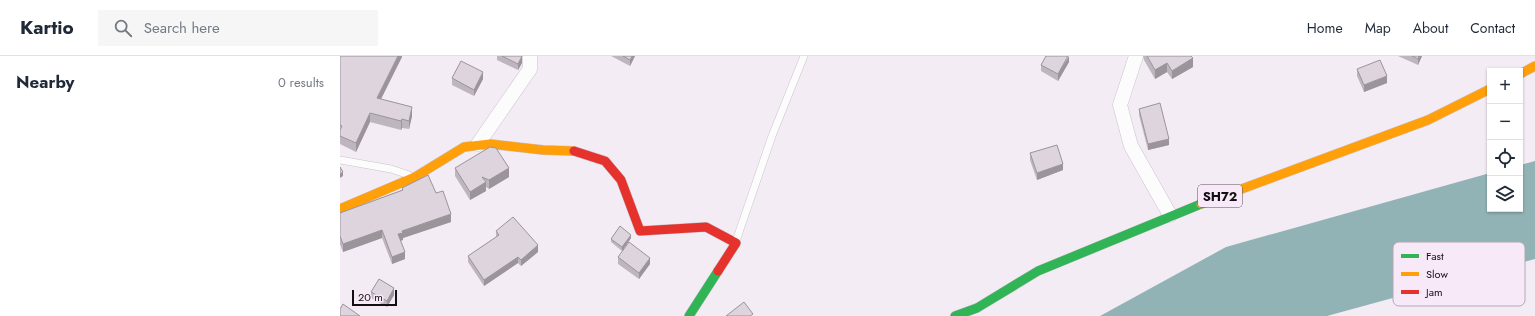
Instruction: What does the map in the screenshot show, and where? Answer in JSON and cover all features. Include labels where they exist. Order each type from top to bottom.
[{"type":"main road","points":[[1523,72],[1535,66]]},
{"type":"main road","name":"SH72","points":[[956,316],[977,308],[1038,271],[1170,215],[1428,120],[1487,90]]},
{"type":"main road","points":[[340,209],[415,177],[464,147],[478,144],[490,144],[543,150],[571,150],[605,161],[621,180],[640,231],[706,227],[736,244],[689,316]]},
{"type":"street","points":[[478,144],[530,69],[530,56]]},
{"type":"street","points":[[1136,56],[1120,105],[1130,146],[1170,215]]},
{"type":"lane","points":[[736,244],[772,136],[804,56]]},
{"type":"lane","points":[[340,160],[391,170],[415,177]]},
{"type":"water","points":[[1535,161],[1535,259],[1525,262],[1525,242],[1393,242],[1393,298],[1327,316],[1100,316],[1226,247],[1487,174],[1487,212],[1523,212],[1523,164]]},
{"type":"building","points":[[340,56],[398,56],[377,98],[412,107],[409,121],[402,119],[401,121],[370,113],[356,143],[340,136],[342,126],[340,125]]},
{"type":"building","points":[[502,56],[522,56],[518,64]]},
{"type":"building","points":[[623,56],[632,56],[630,60]]},
{"type":"building","points":[[1046,56],[1068,56],[1058,74],[1041,65]]},
{"type":"building","points":[[1147,56],[1191,56],[1193,58],[1172,71],[1167,63],[1155,70]]},
{"type":"building","points":[[1412,56],[1419,56],[1418,59]]},
{"type":"building","points":[[1380,60],[1387,76],[1364,85],[1357,69]]},
{"type":"building","points":[[461,61],[483,72],[474,90],[452,78]]},
{"type":"building","points":[[1160,103],[1169,139],[1148,144],[1139,109]]},
{"type":"building","points":[[1057,145],[1063,164],[1037,173],[1030,153]]},
{"type":"building","points":[[490,147],[496,148],[509,168],[489,180],[482,177],[486,182],[470,192],[455,168]]},
{"type":"building","points":[[340,167],[343,172],[340,174]]},
{"type":"building","points":[[428,175],[436,193],[443,191],[451,214],[402,231],[403,233],[398,234],[405,252],[392,257],[382,230],[343,244],[340,236],[340,213],[403,190],[402,188]]},
{"type":"building","points":[[513,217],[538,245],[521,260],[518,257],[484,280],[468,256],[499,235],[496,231]]},
{"type":"building","points":[[620,226],[631,235],[622,247],[611,239]]},
{"type":"building","points":[[629,242],[650,258],[639,273],[618,257]]},
{"type":"building","points":[[379,279],[394,288],[387,301],[371,292]]},
{"type":"building","points":[[744,302],[753,314],[750,316],[726,316]]},
{"type":"building","points":[[343,304],[360,316],[340,316],[340,309]]},
{"type":"traffic: fast","points":[[955,316],[977,308],[1038,271],[1201,204]]},
{"type":"traffic: fast","points":[[689,316],[718,271]]},
{"type":"traffic: slow","points":[[1523,72],[1535,66]]},
{"type":"traffic: slow","points":[[1201,204],[1428,120],[1487,90]]},
{"type":"traffic: slow","points":[[340,209],[415,177],[464,147],[490,144],[543,150],[574,151]]},
{"type":"traffic: jam","points":[[574,151],[605,161],[621,180],[640,231],[706,227],[736,243],[718,271]]}]
